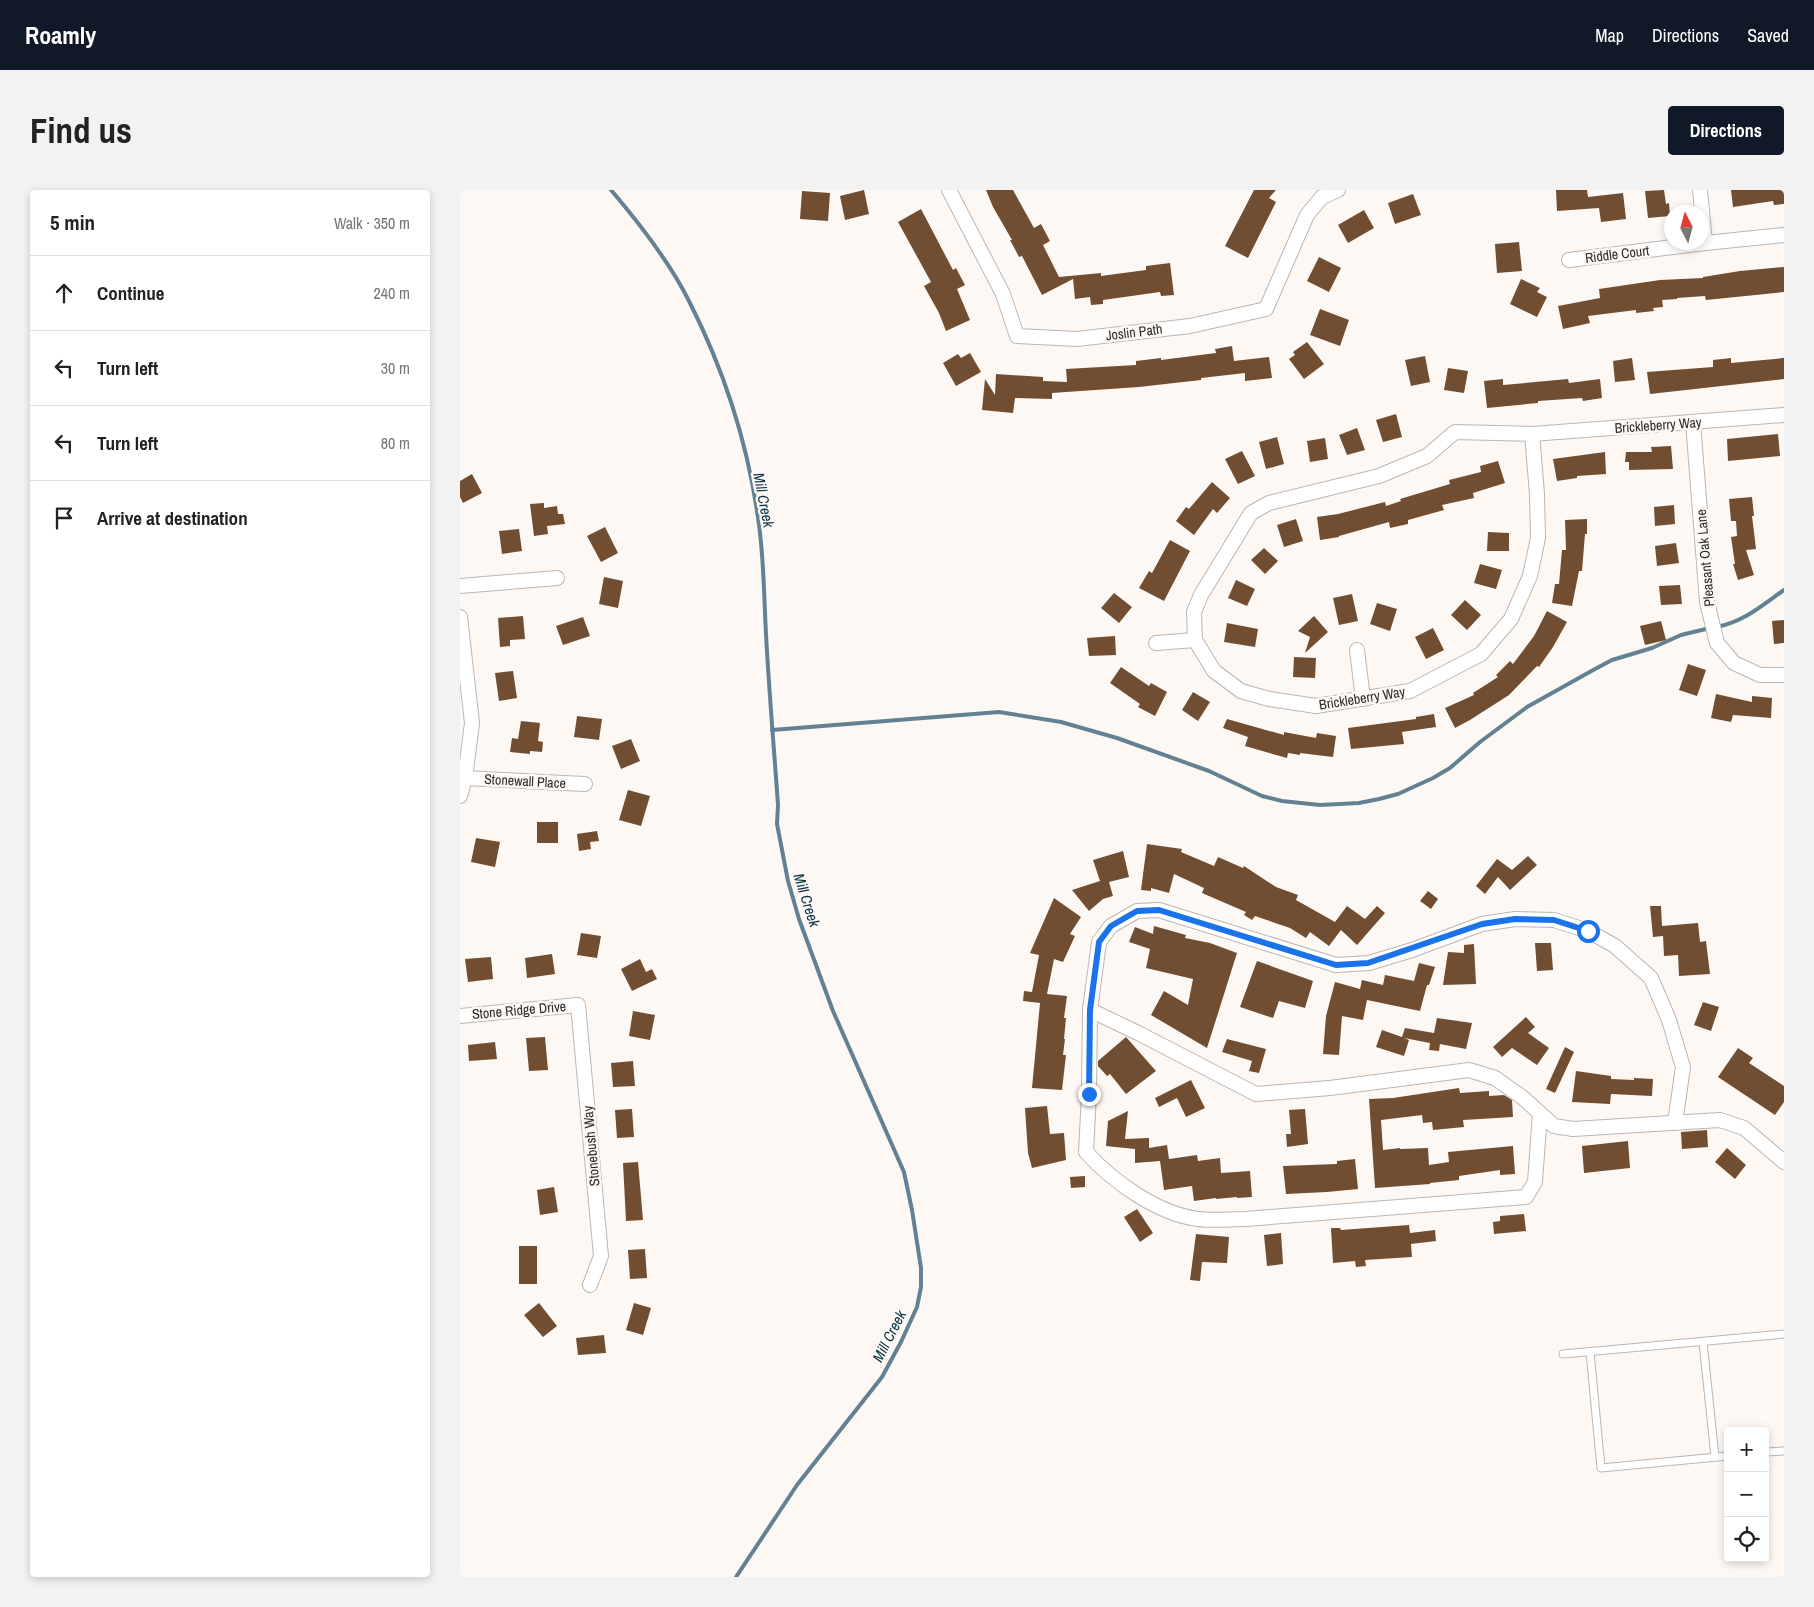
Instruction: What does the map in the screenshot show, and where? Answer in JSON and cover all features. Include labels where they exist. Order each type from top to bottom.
[{"type":"street","name":"Joslin Path","points":[[949,190],[1004,294],[1017,336],[1077,339],[1190,326],[1266,309],[1307,214],[1322,197],[1338,190]]},
{"type":"street","points":[[1700,190],[1701,205]]},
{"type":"street","name":"Riddle Court","points":[[1709,242],[1784,235]]},
{"type":"street","name":"Riddle Court","points":[[1569,260],[1664,247]]},
{"type":"street","name":"Brickleberry Way","points":[[1532,434],[1537,494],[1538,538],[1530,576],[1511,619],[1481,654],[1410,691],[1316,706],[1269,699],[1241,691],[1214,671],[1194,640],[1194,612],[1201,595],[1251,514],[1270,503],[1379,476],[1427,456],[1455,432],[1532,434],[1784,415]]},
{"type":"street","name":"Pleasant Oak Lane","points":[[1693,422],[1707,602],[1717,643],[1734,663],[1760,675],[1784,675]]},
{"type":"street","points":[[460,586],[556,578]]},
{"type":"street","points":[[460,617],[472,723],[465,778],[460,796]]},
{"type":"street","points":[[1156,643],[1194,640]]},
{"type":"street","points":[[1357,650],[1363,699]]},
{"type":"street","name":"Stonewall Place","points":[[465,778],[585,784]]},
{"type":"street","points":[[1540,1113],[1535,1182],[1526,1197],[1245,1218],[1199,1219],[1172,1214],[1141,1197],[1097,1164],[1086,1152],[1090,1010],[1099,942],[1111,926],[1137,911],[1159,910],[1336,965],[1368,963],[1482,924],[1515,919],[1554,920],[1588,931],[1615,946],[1651,978],[1669,1020],[1683,1067],[1675,1123]]},
{"type":"street","name":"Stone Ridge Drive","points":[[460,1016],[578,1005]]},
{"type":"street","name":"Stonebush Way","points":[[578,1005],[601,1256],[590,1285]]},
{"type":"street","points":[[1090,1010],[1256,1094],[1330,1088],[1469,1070],[1495,1078],[1522,1097],[1554,1126],[1573,1129],[1720,1120],[1744,1128],[1784,1162]]},
{"type":"lane","points":[[1563,1354],[1784,1334]]},
{"type":"lane","points":[[1703,1342],[1716,1457]]},
{"type":"lane","points":[[1590,1352],[1601,1468],[1724,1456]]},
{"type":"lane","points":[[1769,1452],[1784,1450]]},
{"type":"building","points":[[864,190],[869,214],[845,220],[840,196]]},
{"type":"building","points":[[986,190],[1013,190],[1034,228],[1041,224],[1050,241],[1043,245],[1059,277],[1101,273],[1101,276],[1146,270],[1146,266],[1170,263],[1174,295],[1161,296],[1160,292],[1103,300],[1103,304],[1091,305],[1090,297],[1075,299],[1073,279],[1042,295],[1022,256],[1019,257]]},
{"type":"building","points":[[1254,190],[1276,190],[1269,198],[1276,202],[1248,258],[1225,246]]},
{"type":"building","points":[[1556,190],[1587,190],[1588,197],[1623,193],[1626,219],[1601,222],[1599,208],[1557,211]]},
{"type":"building","points":[[1664,190],[1666,204],[1669,203],[1669,205],[1664,205],[1664,217],[1648,218],[1645,191]]},
{"type":"building","points":[[1731,190],[1784,190],[1784,204],[1774,205],[1773,201],[1733,207]]},
{"type":"building","points":[[802,191],[830,193],[828,221],[800,219]]},
{"type":"building","points":[[1413,194],[1421,215],[1395,224],[1388,203]]},
{"type":"building","points":[[921,209],[953,270],[956,268],[965,285],[957,289],[970,320],[946,331],[939,313],[924,286],[931,282],[898,222]]},
{"type":"building","points":[[1364,210],[1374,228],[1348,243],[1338,225]]},
{"type":"building","points":[[1519,242],[1522,271],[1497,273],[1495,244]]},
{"type":"building","points":[[1319,257],[1341,268],[1329,292],[1307,281]]},
{"type":"building","points":[[1784,267],[1784,292],[1706,300],[1705,296],[1662,300],[1663,307],[1653,308],[1654,311],[1636,313],[1636,310],[1588,316],[1590,323],[1563,329],[1558,306],[1600,298],[1599,289],[1660,280],[1703,278],[1740,271]]},
{"type":"building","points":[[1521,279],[1540,288],[1537,292],[1547,297],[1537,317],[1510,304]]},
{"type":"building","points":[[1320,309],[1349,320],[1340,346],[1310,335]]},
{"type":"building","points":[[1307,342],[1324,364],[1304,379],[1289,359],[1295,355],[1293,352]]},
{"type":"building","points":[[1232,346],[1234,361],[1269,357],[1272,378],[1245,381],[1245,373],[1139,387],[1052,393],[1052,399],[1015,398],[1013,413],[982,410],[985,379],[995,395],[996,374],[1043,377],[1043,381],[1067,382],[1066,369],[1136,365],[1136,361],[1216,353],[1215,349]]},
{"type":"building","points":[[970,353],[981,372],[956,386],[943,363],[958,354],[961,358]]},
{"type":"building","points":[[1425,356],[1430,382],[1411,386],[1405,360]]},
{"type":"building","points":[[1632,358],[1635,380],[1615,382],[1613,361]]},
{"type":"building","points":[[1731,358],[1731,363],[1784,358],[1784,379],[1650,394],[1647,372],[1713,367],[1713,360]]},
{"type":"building","points":[[1448,368],[1468,371],[1464,393],[1444,390]]},
{"type":"building","points":[[1503,379],[1503,385],[1568,379],[1569,383],[1600,379],[1602,398],[1583,401],[1582,398],[1538,401],[1538,403],[1487,408],[1484,381]]},
{"type":"building","points":[[1396,414],[1402,437],[1383,442],[1376,420]]},
{"type":"building","points":[[1357,428],[1365,450],[1347,455],[1339,435]]},
{"type":"building","points":[[1778,434],[1780,456],[1728,461],[1727,439]]},
{"type":"building","points":[[1277,437],[1284,464],[1266,469],[1259,442]]},
{"type":"building","points":[[1325,438],[1328,459],[1310,462],[1307,441]]},
{"type":"building","points":[[1671,446],[1673,469],[1629,470],[1629,462],[1625,462],[1626,452],[1652,452],[1651,447]]},
{"type":"building","points":[[1242,451],[1255,476],[1238,484],[1225,459]]},
{"type":"building","points":[[1605,452],[1606,474],[1577,476],[1577,478],[1557,481],[1553,459]]},
{"type":"building","points":[[1498,461],[1505,483],[1473,493],[1474,498],[1442,505],[1444,510],[1408,520],[1408,524],[1390,528],[1389,522],[1339,537],[1320,540],[1317,517],[1338,514],[1385,502],[1386,506],[1401,501],[1400,499],[1450,484],[1449,480],[1481,472],[1480,466]]},
{"type":"building","points":[[472,474],[482,493],[463,503],[460,497],[460,481]]},
{"type":"building","points":[[1212,482],[1230,498],[1217,513],[1213,509],[1194,535],[1176,521],[1186,507],[1189,509]]},
{"type":"building","points":[[1752,497],[1756,549],[1746,550],[1754,575],[1738,580],[1733,564],[1735,564],[1731,537],[1737,536],[1736,521],[1731,521],[1729,499]]},
{"type":"building","points":[[544,503],[544,508],[557,506],[558,514],[563,514],[565,524],[547,526],[548,534],[534,536],[530,504]]},
{"type":"building","points":[[1674,505],[1675,524],[1655,526],[1654,507]]},
{"type":"building","points":[[1296,519],[1303,541],[1284,547],[1277,525]]},
{"type":"building","points":[[1587,519],[1582,571],[1579,571],[1572,606],[1552,603],[1555,584],[1559,584],[1562,550],[1566,550],[1565,520]]},
{"type":"building","points":[[605,527],[618,553],[601,562],[587,536]]},
{"type":"building","points":[[519,529],[522,551],[502,554],[499,531]]},
{"type":"building","points":[[1488,532],[1509,533],[1509,551],[1487,551]]},
{"type":"building","points":[[1170,540],[1190,551],[1164,601],[1139,588],[1149,571],[1152,573]]},
{"type":"building","points":[[1676,543],[1679,563],[1657,566],[1655,546]]},
{"type":"building","points":[[1264,548],[1278,561],[1265,574],[1251,560]]},
{"type":"building","points":[[1480,564],[1502,570],[1496,589],[1474,583]]},
{"type":"building","points":[[604,577],[623,581],[618,608],[599,604]]},
{"type":"building","points":[[1236,580],[1255,589],[1247,606],[1228,598]]},
{"type":"building","points":[[1680,585],[1682,604],[1661,605],[1659,586]]},
{"type":"building","points":[[1114,593],[1132,607],[1119,623],[1101,608]]},
{"type":"building","points":[[1352,594],[1358,621],[1339,625],[1333,598]]},
{"type":"building","points":[[1465,600],[1481,615],[1467,630],[1451,615]]},
{"type":"building","points":[[1377,603],[1397,609],[1390,631],[1370,624]]},
{"type":"building","points":[[1547,611],[1567,622],[1539,667],[1537,666],[1509,695],[1455,728],[1445,708],[1474,695],[1473,693],[1498,677],[1496,675],[1510,661],[1513,664],[1534,636]]},
{"type":"building","points":[[523,616],[525,639],[510,640],[510,646],[500,647],[498,618]]},
{"type":"building","points":[[1314,616],[1328,632],[1305,653],[1310,637],[1298,631]]},
{"type":"building","points":[[583,617],[590,636],[563,645],[556,626]]},
{"type":"building","points":[[1784,620],[1784,643],[1774,644],[1772,621]]},
{"type":"building","points":[[1661,621],[1666,640],[1645,645],[1640,626]]},
{"type":"building","points":[[1227,623],[1258,629],[1255,647],[1224,642]]},
{"type":"building","points":[[1433,628],[1444,650],[1426,659],[1415,637]]},
{"type":"building","points":[[1115,636],[1116,655],[1089,656],[1087,638]]},
{"type":"building","points":[[1294,657],[1316,658],[1315,678],[1293,677]]},
{"type":"building","points":[[1688,664],[1706,670],[1697,696],[1679,690]]},
{"type":"building","points":[[1121,667],[1149,686],[1151,683],[1167,692],[1155,716],[1138,707],[1140,704],[1110,683]]},
{"type":"building","points":[[513,671],[517,698],[499,701],[495,673]]},
{"type":"building","points":[[1193,692],[1210,702],[1198,721],[1182,710]]},
{"type":"building","points":[[1716,694],[1752,702],[1752,696],[1772,698],[1771,718],[1733,715],[1731,722],[1711,718]]},
{"type":"building","points":[[1434,714],[1436,727],[1402,732],[1404,744],[1351,749],[1348,728],[1416,719],[1416,717]]},
{"type":"building","points":[[577,716],[602,719],[599,740],[574,737]]},
{"type":"building","points":[[1227,719],[1284,735],[1284,732],[1316,738],[1317,733],[1336,736],[1333,757],[1288,753],[1287,758],[1245,746],[1248,737],[1223,728]]},
{"type":"building","points":[[521,721],[540,723],[538,741],[543,742],[542,752],[530,751],[530,754],[510,752],[512,738],[518,739]]},
{"type":"building","points":[[631,739],[640,761],[621,769],[612,746]]},
{"type":"building","points":[[628,790],[650,796],[641,826],[619,820]]},
{"type":"building","points":[[537,822],[558,822],[558,843],[537,843]]},
{"type":"building","points":[[597,831],[599,841],[590,842],[591,849],[579,851],[577,834]]},
{"type":"building","points":[[476,838],[500,842],[495,867],[471,862]]},
{"type":"building","points":[[1147,844],[1182,849],[1181,852],[1214,866],[1218,857],[1243,868],[1244,866],[1276,887],[1298,895],[1296,900],[1335,922],[1347,906],[1365,919],[1377,906],[1385,913],[1357,945],[1341,930],[1329,946],[1310,932],[1306,938],[1290,928],[1255,916],[1252,920],[1244,915],[1246,912],[1202,893],[1204,888],[1174,874],[1169,893],[1151,888],[1151,891],[1141,890]]},
{"type":"building","points":[[1123,851],[1129,877],[1109,882],[1113,896],[1103,899],[1089,911],[1072,890],[1100,881],[1093,860]]},
{"type":"building","points":[[1528,856],[1537,865],[1510,890],[1498,877],[1485,894],[1476,886],[1497,859],[1512,870]]},
{"type":"building","points":[[1428,891],[1438,899],[1431,909],[1420,901]]},
{"type":"building","points":[[1054,898],[1081,917],[1070,934],[1075,936],[1063,962],[1054,959],[1047,994],[1067,996],[1064,1018],[1066,1018],[1063,1055],[1066,1055],[1062,1090],[1032,1088],[1040,1003],[1023,1001],[1024,991],[1032,992],[1039,955],[1030,953]]},
{"type":"building","points":[[1650,906],[1661,906],[1662,926],[1698,923],[1700,942],[1706,941],[1710,974],[1679,976],[1678,955],[1664,956],[1663,936],[1653,937]]},
{"type":"building","points":[[1154,926],[1186,935],[1185,938],[1210,943],[1237,953],[1207,1048],[1151,1015],[1164,991],[1188,1005],[1193,979],[1146,968],[1150,949],[1129,942],[1135,927],[1153,934]]},
{"type":"building","points":[[581,933],[601,936],[597,958],[577,955]]},
{"type":"building","points":[[1535,943],[1551,943],[1553,970],[1537,971]]},
{"type":"building","points":[[1474,944],[1476,984],[1443,985],[1448,952],[1464,953],[1464,945]]},
{"type":"building","points":[[552,954],[555,974],[527,978],[525,958]]},
{"type":"building","points":[[491,957],[493,979],[468,982],[465,959]]},
{"type":"building","points":[[640,959],[646,972],[652,969],[657,979],[632,991],[621,969]]},
{"type":"building","points":[[1257,961],[1313,981],[1305,1008],[1279,1001],[1273,1018],[1240,1007]]},
{"type":"building","points":[[1419,963],[1435,967],[1429,985],[1427,985],[1420,1011],[1367,1000],[1363,1020],[1342,1016],[1339,1055],[1323,1054],[1326,1016],[1335,982],[1360,989],[1362,980],[1383,985],[1385,975],[1414,981]]},
{"type":"building","points":[[1703,1002],[1719,1007],[1711,1031],[1694,1025]]},
{"type":"building","points":[[633,1011],[655,1015],[650,1040],[629,1036]]},
{"type":"building","points":[[1526,1017],[1535,1027],[1528,1033],[1549,1048],[1537,1065],[1512,1048],[1502,1057],[1493,1047]]},
{"type":"building","points":[[1437,1018],[1472,1023],[1466,1049],[1440,1044],[1439,1051],[1429,1050],[1430,1043],[1404,1038],[1409,1040],[1404,1056],[1376,1047],[1382,1030],[1402,1037],[1405,1028],[1434,1033]]},
{"type":"building","points":[[545,1037],[548,1070],[529,1071],[526,1038]]},
{"type":"building","points":[[1126,1037],[1156,1071],[1126,1094],[1110,1074],[1107,1076],[1098,1066],[1098,1061]]},
{"type":"building","points":[[1227,1039],[1266,1049],[1259,1073],[1249,1071],[1252,1061],[1222,1052]]},
{"type":"building","points":[[495,1042],[497,1059],[469,1061],[468,1045]]},
{"type":"building","points":[[1565,1047],[1574,1052],[1555,1093],[1546,1089]]},
{"type":"building","points":[[1738,1048],[1753,1058],[1749,1063],[1784,1086],[1784,1102],[1775,1115],[1718,1077]]},
{"type":"building","points":[[633,1061],[635,1086],[613,1087],[611,1063]]},
{"type":"building","points":[[1576,1071],[1611,1076],[1611,1079],[1653,1079],[1652,1096],[1611,1094],[1610,1104],[1572,1102]]},
{"type":"building","points":[[1191,1080],[1205,1108],[1186,1117],[1177,1098],[1159,1107],[1155,1098]]},
{"type":"building","points":[[1459,1088],[1460,1093],[1489,1091],[1489,1096],[1504,1095],[1512,1100],[1513,1117],[1463,1120],[1464,1127],[1433,1130],[1432,1122],[1423,1123],[1422,1115],[1381,1120],[1383,1150],[1428,1148],[1429,1165],[1449,1162],[1448,1152],[1513,1146],[1515,1174],[1500,1175],[1500,1170],[1459,1176],[1459,1180],[1375,1188],[1369,1099],[1393,1098]]},
{"type":"building","points":[[1047,1106],[1050,1134],[1064,1133],[1066,1160],[1032,1168],[1028,1153],[1025,1108]]},
{"type":"building","points":[[632,1109],[634,1137],[617,1138],[615,1110]]},
{"type":"building","points":[[1305,1109],[1308,1144],[1287,1147],[1286,1134],[1291,1134],[1289,1110]]},
{"type":"building","points":[[1128,1111],[1125,1139],[1149,1138],[1149,1148],[1167,1145],[1169,1159],[1197,1155],[1198,1161],[1220,1158],[1221,1173],[1250,1171],[1252,1197],[1194,1201],[1192,1186],[1164,1190],[1160,1161],[1135,1163],[1135,1149],[1106,1146],[1108,1121]]},
{"type":"building","points":[[1707,1130],[1708,1147],[1682,1149],[1681,1132]]},
{"type":"building","points":[[1628,1141],[1630,1168],[1584,1173],[1582,1146]]},
{"type":"building","points":[[1727,1148],[1746,1165],[1735,1179],[1715,1162]]},
{"type":"building","points":[[1355,1159],[1358,1189],[1286,1194],[1283,1166],[1337,1164],[1337,1161]]},
{"type":"building","points":[[638,1162],[643,1220],[626,1221],[623,1163]]},
{"type":"building","points":[[1085,1176],[1085,1187],[1071,1188],[1070,1177]]},
{"type":"building","points":[[554,1187],[558,1212],[540,1215],[537,1190]]},
{"type":"building","points":[[1137,1209],[1153,1233],[1140,1242],[1124,1217]]},
{"type":"building","points":[[1524,1214],[1526,1231],[1494,1234],[1493,1222],[1500,1221],[1500,1216]]},
{"type":"building","points":[[1409,1225],[1410,1233],[1435,1230],[1436,1241],[1411,1244],[1412,1257],[1365,1260],[1366,1266],[1356,1267],[1355,1261],[1333,1263],[1331,1228],[1340,1228],[1341,1230]]},
{"type":"building","points":[[1281,1233],[1283,1264],[1267,1266],[1264,1235]]},
{"type":"building","points":[[1196,1234],[1229,1237],[1227,1263],[1202,1262],[1200,1281],[1190,1280]]},
{"type":"building","points":[[519,1246],[537,1246],[537,1284],[519,1284]]},
{"type":"building","points":[[645,1249],[647,1278],[630,1279],[628,1250]]},
{"type":"building","points":[[539,1303],[557,1326],[543,1337],[524,1315]]},
{"type":"building","points":[[634,1303],[651,1308],[643,1335],[626,1330]]},
{"type":"building","points":[[604,1335],[606,1353],[578,1355],[576,1338]]},
{"type":"waterway","name":"Mill Creek","points":[[611,190],[653,243],[689,301],[702,327],[724,382],[742,438],[755,496],[761,539],[778,805],[777,824],[788,881],[799,919],[833,1011],[904,1172],[921,1268],[921,1287],[917,1307],[882,1377],[797,1485],[736,1577]]},
{"type":"waterway","points":[[1717,627],[1744,617],[1784,590]]},
{"type":"waterway","points":[[772,730],[999,712],[1061,722],[1117,738],[1209,771],[1262,796],[1282,801],[1320,805],[1359,803],[1398,794],[1433,778],[1450,768],[1480,742],[1527,707],[1612,660],[1652,648],[1681,635],[1710,628]]},
{"type":"route","points":[[1089,1094],[1090,1010],[1092,983],[1099,942],[1111,926],[1137,911],[1159,910],[1336,965],[1368,963],[1412,950],[1482,924],[1515,919],[1554,920],[1588,931]]}]
